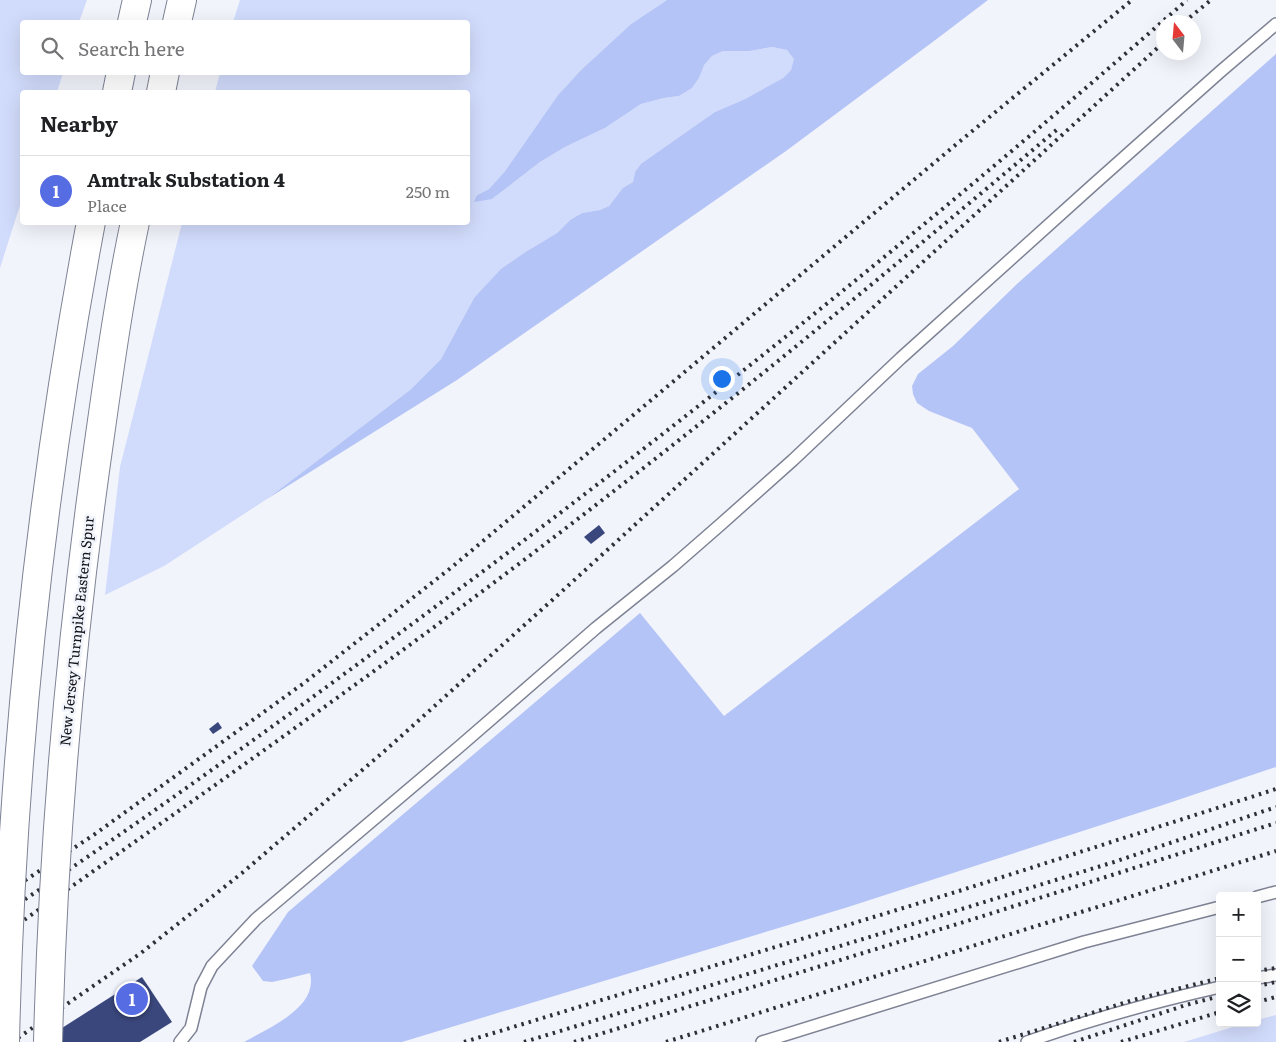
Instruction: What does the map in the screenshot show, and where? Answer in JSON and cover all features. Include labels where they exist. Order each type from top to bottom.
[{"type":"highway","points":[[132,20],[137,0]]},
{"type":"highway","points":[[177,20],[182,0]]},
{"type":"highway","points":[[117,90],[120,75]]},
{"type":"highway","points":[[161,90],[164,75]]},
{"type":"highway","points":[[5,1042],[10,892],[20,747],[30,643],[54,448],[91,225]]},
{"type":"highway","name":"New Jersey Turnpike Eastern Spur","points":[[48,1042],[55,861],[73,644],[100,436],[120,300],[133,225]]},
{"type":"lane","points":[[180,1042],[191,1028],[201,986],[212,966],[256,919],[596,628],[673,566],[794,460],[901,358],[1078,198],[1276,24]]},
{"type":"lane","points":[[1261,896],[1276,892]]},
{"type":"lane","points":[[762,1042],[1084,942],[1216,908]]},
{"type":"lane","points":[[1261,977],[1276,975]]},
{"type":"lane","points":[[1027,1042],[1104,1016],[1216,988]]},
{"type":"shaded area","points":[[0,0],[87,0],[80,20],[20,20],[20,75],[62,75],[58,90],[20,90],[20,205],[0,268]]},
{"type":"shaded area","points":[[240,0],[667,0],[631,24],[581,70],[558,95],[505,171],[489,189],[477,195],[492,199],[540,162],[565,147],[605,128],[641,104],[679,96],[692,88],[699,78],[703,65],[712,56],[723,51],[750,51],[772,47],[787,50],[795,59],[791,70],[783,78],[745,99],[715,112],[635,172],[633,182],[623,189],[609,206],[600,210],[582,213],[570,220],[557,233],[527,251],[474,298],[441,359],[410,390],[267,499],[164,566],[105,595],[120,467],[181,225],[470,225],[470,90],[216,90],[219,75],[470,75],[470,20],[234,20]]},
{"type":"shaded area","points":[[667,0],[988,0],[786,151],[457,380],[267,499],[410,390],[441,359],[474,298],[501,269],[557,233],[570,220],[582,213],[600,210],[609,206],[623,188],[633,182],[635,172],[641,164],[715,112],[745,99],[783,78],[791,70],[794,59],[787,50],[772,47],[750,51],[723,51],[712,56],[704,65],[699,78],[692,88],[679,96],[641,104],[605,128],[565,147],[540,162],[492,199],[474,202],[477,195],[489,189],[505,171],[558,95],[581,70],[631,24]]},
{"type":"shaded area","points":[[1276,54],[1276,767],[845,908],[402,1042],[244,1042],[278,1023],[299,1007],[307,997],[311,985],[310,973],[272,982],[263,981],[252,966],[288,912],[640,613],[724,716],[1019,489],[972,428],[929,411],[917,403],[912,386],[918,374],[953,346],[1018,283]]},
{"type":"shaded area","points":[[1276,1015],[1276,1042],[1184,1042],[1233,1027],[1261,1027],[1261,1019]]},
{"type":"building","points":[[599,525],[605,533],[591,544],[584,537]]},
{"type":"building","points":[[218,722],[222,728],[213,734],[209,729]]},
{"type":"building","points":[[142,977],[172,1022],[140,1042],[40,1042]]},
{"type":"railway","points":[[0,897],[95,834],[304,683],[452,567],[959,142],[1132,0]]},
{"type":"railway","points":[[0,916],[259,736],[512,550],[611,474],[903,242],[1187,0]]},
{"type":"railway","points":[[1193,15],[1211,0]]},
{"type":"railway","points":[[12,1042],[141,953],[242,873],[388,748],[1156,49]]},
{"type":"railway","points":[[0,937],[390,660],[543,545],[786,354],[1060,127]]},
{"type":"railway","points":[[464,1042],[959,891],[1276,789]]},
{"type":"railway","points":[[524,1042],[1114,862],[1276,807]]},
{"type":"railway","points":[[574,1042],[967,921],[1276,823]]},
{"type":"railway","points":[[666,1042],[1276,851]]},
{"type":"railway","points":[[1261,970],[1276,968]]},
{"type":"railway","points":[[999,1042],[1133,1000],[1216,979]]},
{"type":"railway","points":[[1261,985],[1276,982]]},
{"type":"railway","points":[[1074,1042],[1216,997]]},
{"type":"railway","points":[[1261,1001],[1276,997]]},
{"type":"railway","points":[[1121,1042],[1216,1013]]},
{"type":"place","name":"Amtrak Substation 4","points":[[132,999]]}]
